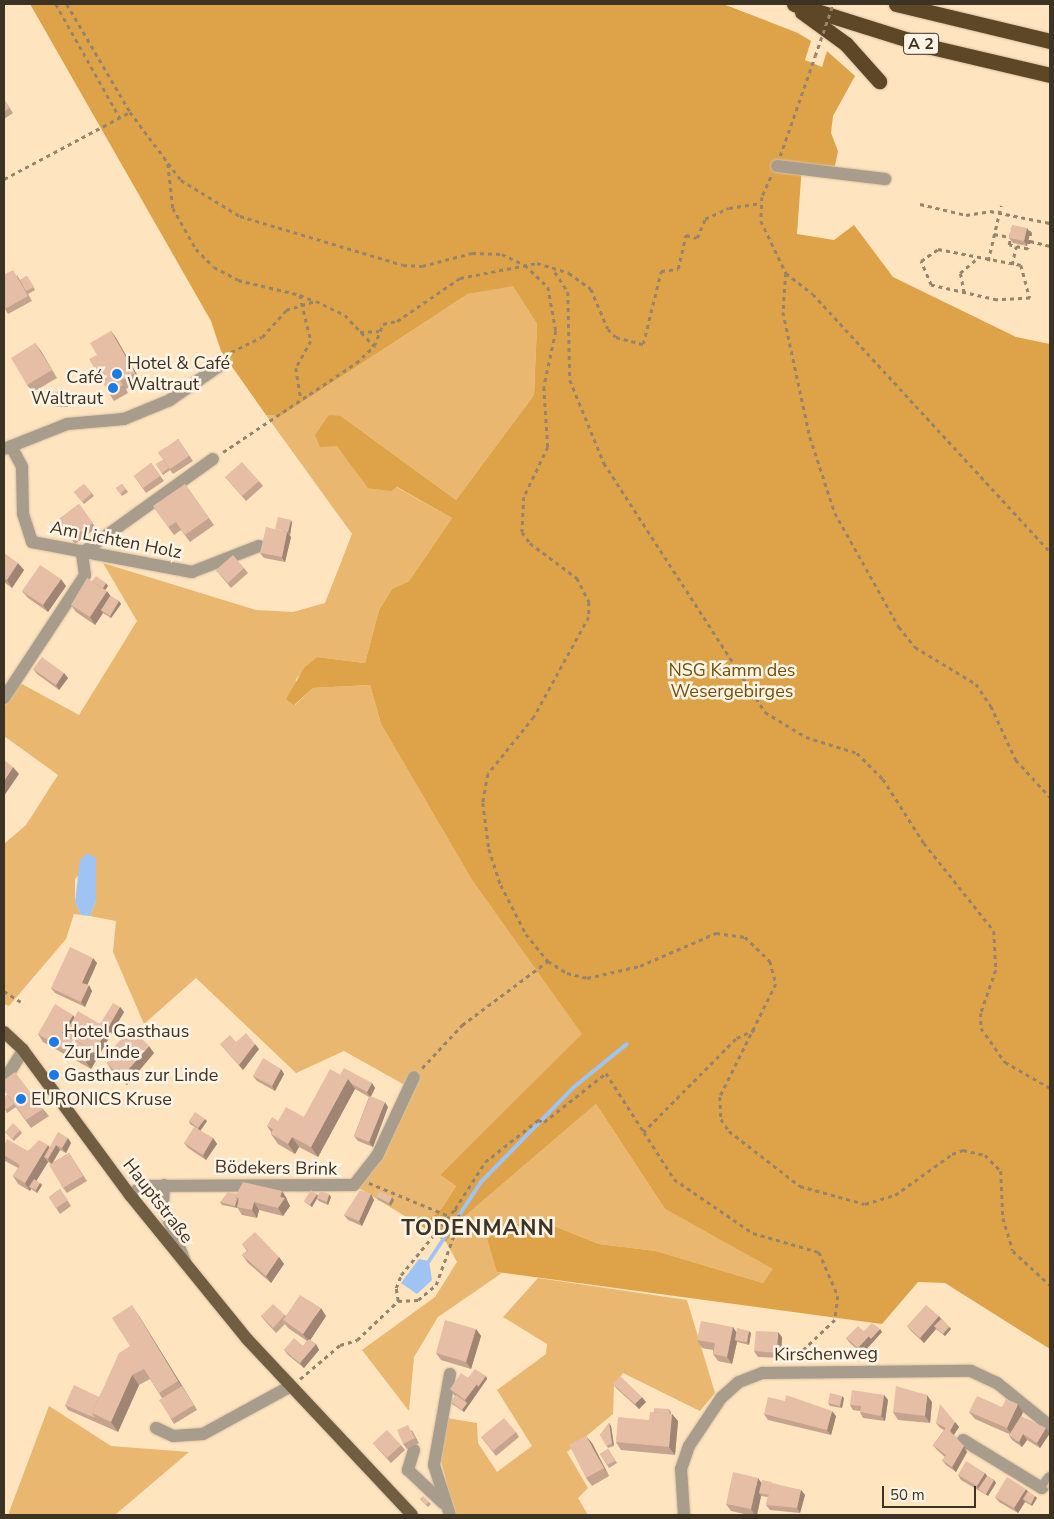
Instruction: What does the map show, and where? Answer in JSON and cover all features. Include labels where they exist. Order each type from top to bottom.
[{"type":"highway","name":"A 2","points":[[792,4],[931,47],[1050,75]]},
{"type":"highway","points":[[792,4],[846,44],[879,80]]},
{"type":"highway","name":"A 2","points":[[896,4],[1050,41]]},
{"type":"main road","name":"Hauptstraße","points":[[4,1032],[23,1050],[130,1195],[186,1264],[291,1386],[412,1515]]},
{"type":"street","points":[[777,166],[885,179]]},
{"type":"street","points":[[7,447],[67,424],[124,419],[170,400],[225,362]]},
{"type":"street","name":"Am Lichten Holz","points":[[7,447],[22,467],[23,514],[32,542],[82,553],[192,572],[259,546]]},
{"type":"street","points":[[4,698],[85,575],[82,553],[213,459]]},
{"type":"street","points":[[4,1081],[23,1050]]},
{"type":"street","name":"Bödekers Brink","points":[[130,1195],[143,1186],[164,1185],[247,1182],[345,1186],[359,1179],[377,1156],[414,1077]]},
{"type":"street","points":[[164,1185],[163,1206],[186,1264]]},
{"type":"street","name":"Kirschenweg","points":[[684,1515],[681,1469],[703,1422],[739,1382],[782,1370],[971,1372],[997,1384],[1050,1426]]},
{"type":"street","points":[[443,1503],[434,1465],[450,1374]]},
{"type":"street","points":[[156,1428],[173,1436],[203,1434],[291,1386]]},
{"type":"street","points":[[963,1440],[1042,1488],[1050,1478]]},
{"type":"street","points":[[414,1450],[408,1470],[443,1503],[450,1515]]},
{"type":"path","points":[[56,4],[120,118]]},
{"type":"path","points":[[67,4],[130,112],[182,180],[240,216],[402,264],[422,266],[489,253],[525,265],[541,278],[553,297],[556,331],[544,387],[548,447],[524,497],[522,532],[530,543],[576,578],[589,602],[589,617],[534,717],[496,760],[483,803],[489,849],[501,885],[526,934],[548,961],[567,973],[587,978],[640,966],[716,933],[745,937],[776,973],[772,999],[720,1097],[721,1120],[729,1131],[800,1186],[865,1204],[895,1195],[952,1154],[963,1150],[985,1155],[1001,1171],[1003,1218],[1013,1251],[1050,1285]]},
{"type":"path","points":[[815,56],[833,4]]},
{"type":"path","points":[[4,179],[130,112]]},
{"type":"path","points":[[168,162],[173,208],[196,249],[214,267],[238,280],[300,295],[345,315],[374,346]]},
{"type":"path","points":[[359,332],[379,331],[460,278],[537,263],[555,272],[569,273],[591,289],[608,329],[616,337],[644,344],[662,271],[678,270],[686,235],[697,238],[704,219],[729,208],[761,203]]},
{"type":"path","points":[[920,204],[966,215],[1000,212],[1050,223]]},
{"type":"path","points":[[988,261],[1001,205]]},
{"type":"path","points":[[1012,228],[1032,232],[1030,241],[1028,249],[1009,245],[1012,238],[1012,228]]},
{"type":"path","points":[[994,234],[1012,238]]},
{"type":"path","points":[[1030,241],[1050,246]]},
{"type":"path","points":[[1012,265],[1016,246]]},
{"type":"path","points":[[938,249],[978,258],[1021,265],[1030,298],[996,300],[931,285],[921,261],[938,249]]},
{"type":"path","points":[[964,293],[960,273],[978,258]]},
{"type":"path","points":[[555,272],[568,292],[570,380],[604,463],[765,712],[806,737],[857,753],[883,779],[924,843],[994,931],[996,970],[981,1013],[981,1028],[1005,1062],[1050,1088]]},
{"type":"path","points":[[1050,552],[813,294],[786,273],[783,312],[810,437],[835,513],[899,627],[915,647],[976,684],[992,706],[1016,760],[1050,797]]},
{"type":"path","points":[[300,295],[311,340],[296,368],[301,398]]},
{"type":"path","points":[[225,362],[232,350],[262,337],[286,310],[316,301]]},
{"type":"path","points":[[213,459],[374,346],[379,331]]},
{"type":"path","points":[[414,1077],[462,1025],[548,961]]},
{"type":"path","points":[[4,991],[21,1002]]},
{"type":"path","points":[[644,1132],[736,1039],[755,1030]]},
{"type":"path","points":[[398,1301],[396,1288],[401,1275],[455,1210],[485,1162],[606,1073],[674,1178],[753,1233],[819,1252],[838,1296],[835,1320],[782,1370]]},
{"type":"path","points":[[359,1179],[449,1216]]},
{"type":"path","points":[[291,1386],[340,1345],[356,1340],[398,1301],[418,1300],[436,1285],[460,1218],[455,1210]]},
{"type":"green space","name":"NSG Kamm des Wesergebirges","points":[[30,4],[723,4],[798,33],[811,41],[805,60],[822,67],[827,51],[855,76],[833,116],[831,133],[838,151],[835,166],[802,165],[797,234],[834,240],[854,225],[893,277],[1016,337],[1050,344],[1050,1349],[945,1283],[918,1282],[882,1324],[497,1272],[487,1238],[518,1224],[554,1226],[599,1244],[656,1251],[763,1283],[773,1269],[665,1209],[596,1104],[464,1217],[446,1242],[421,1226],[442,1208],[456,1186],[440,1175],[582,1034],[472,880],[381,724],[370,685],[313,688],[294,705],[286,699],[304,668],[317,657],[365,663],[379,610],[392,589],[409,581],[452,518],[397,487],[391,491],[368,488],[337,446],[320,447],[315,435],[329,415],[341,416],[456,500],[534,395],[537,324],[513,286],[468,294],[281,416],[266,415],[221,351],[211,321]]},
{"type":"green space","points":[[764,148],[1050,1342],[579,1038],[440,1175],[456,1186],[442,1208],[421,1226],[354,1185],[372,1173],[412,1089],[344,1051],[296,1073],[196,978],[144,1024],[113,952],[116,921],[90,916],[96,901],[96,858],[75,879],[75,902],[81,915],[74,914],[66,939],[9,1006],[4,1004],[4,844],[26,825],[58,775],[4,736],[4,707],[20,683],[79,715],[137,621],[103,563],[256,610],[293,612],[325,603],[352,534],[266,415],[281,416],[468,294],[513,285],[537,324],[534,395],[456,500],[341,416],[337,446],[349,461],[452,518],[409,581],[392,589],[379,610],[365,663],[317,657],[296,679],[295,705],[313,688],[370,685],[381,724],[472,880],[538,972],[540,320],[516,281],[470,286],[261,377]]},
{"type":"green space","points":[[596,1104],[665,1209],[774,1269],[763,1283],[656,1251],[599,1244],[554,1226],[497,1272],[502,1273],[438,1317],[414,1357],[409,1411],[362,1350],[435,1297],[457,1262],[446,1242],[464,1217]]},
{"type":"green space","points":[[538,1278],[687,1300],[715,1393],[700,1411],[623,1373],[614,1385],[613,1414],[567,1452],[588,1488],[578,1498],[588,1515],[455,1515],[441,1461],[447,1418],[477,1423],[478,1443],[497,1472],[532,1446],[497,1390],[546,1354],[547,1344],[503,1317]]},
{"type":"green space","points":[[49,1406],[111,1446],[189,1452],[115,1515],[8,1515]]},
{"type":"water","points":[[87,853],[96,858],[96,901],[90,916],[81,915],[75,902],[80,860]]},
{"type":"water","points":[[419,1259],[429,1261],[432,1280],[417,1294],[401,1283]]},
{"type":"building","points":[[4,99],[9,108],[4,112]]},
{"type":"building","points":[[1012,225],[1027,228],[1024,241],[1009,238]]},
{"type":"building","points":[[13,270],[28,296],[5,309],[4,275]]},
{"type":"building","points":[[27,276],[34,287],[26,291],[20,280]]},
{"type":"building","name":"Hotel & Café Waltraut","points":[[111,331],[135,373],[120,381],[123,385],[109,393],[89,359],[97,355],[90,343]]},
{"type":"building","points":[[35,343],[52,370],[27,385],[11,358]]},
{"type":"building","points":[[66,391],[67,404],[53,405],[53,392]]},
{"type":"building","points":[[178,439],[189,456],[170,469],[158,453]]},
{"type":"building","points":[[163,460],[169,468],[162,473],[156,464]]},
{"type":"building","points":[[242,462],[259,481],[242,496],[225,477]]},
{"type":"building","points":[[151,463],[160,476],[143,488],[134,476]]},
{"type":"building","points":[[84,484],[92,493],[82,502],[74,492]]},
{"type":"building","points":[[122,484],[126,489],[120,494],[116,488]]},
{"type":"building","points":[[185,484],[209,518],[185,535],[176,522],[168,527],[153,506]]},
{"type":"building","points":[[79,504],[93,523],[72,538],[58,520]]},
{"type":"building","points":[[278,517],[291,520],[288,532],[275,529]]},
{"type":"building","points":[[266,527],[287,532],[282,557],[260,553]]},
{"type":"building","points":[[4,553],[18,563],[7,580],[4,578]]},
{"type":"building","points":[[233,555],[244,568],[228,583],[216,570]]},
{"type":"building","points":[[40,565],[61,579],[43,605],[22,591]]},
{"type":"building","points":[[96,576],[106,583],[103,588],[92,581]]},
{"type":"building","points":[[87,578],[107,591],[90,617],[71,605]]},
{"type":"building","points":[[110,596],[119,601],[110,616],[101,610]]},
{"type":"building","points":[[42,657],[64,673],[56,685],[33,669]]},
{"type":"building","points":[[4,760],[13,767],[4,781]]},
{"type":"building","points":[[70,947],[93,958],[82,983],[89,985],[81,1002],[51,988]]},
{"type":"building","points":[[113,1003],[120,1007],[94,1053],[65,1034],[78,1011],[100,1024]]},
{"type":"building","points":[[55,1004],[73,1015],[62,1033],[92,1050],[86,1062],[38,1034]]},
{"type":"building","points":[[132,1029],[149,1046],[121,1078],[107,1063],[111,1059],[106,1054]]},
{"type":"building","points":[[246,1033],[255,1044],[239,1065],[220,1044],[230,1035],[236,1042]]},
{"type":"building","points":[[263,1058],[281,1069],[272,1086],[253,1076]]},
{"type":"building","points":[[344,1068],[372,1083],[367,1092],[340,1075]]},
{"type":"building","points":[[330,1069],[348,1079],[311,1147],[292,1137],[288,1144],[271,1134],[273,1129],[267,1126],[272,1117],[278,1121],[286,1107],[304,1117]]},
{"type":"building","points":[[15,1072],[43,1109],[26,1120],[4,1090],[4,1080]]},
{"type":"building","points":[[7,1095],[14,1104],[5,1110],[4,1098]]},
{"type":"building","points":[[370,1096],[385,1102],[369,1142],[354,1136]]},
{"type":"building","points":[[195,1112],[205,1119],[198,1128],[189,1121]]},
{"type":"building","points":[[13,1123],[20,1130],[12,1139],[5,1132]]},
{"type":"building","points":[[194,1127],[213,1138],[203,1155],[184,1143]]},
{"type":"building","points":[[58,1132],[68,1138],[62,1148],[56,1145],[48,1159],[44,1157]]},
{"type":"building","points":[[7,1139],[28,1151],[39,1140],[48,1145],[25,1183],[13,1176],[20,1165],[4,1155],[4,1146]]},
{"type":"building","points":[[69,1153],[83,1176],[63,1188],[49,1165]]},
{"type":"building","points":[[34,1179],[40,1183],[36,1190],[29,1187]]},
{"type":"building","points":[[243,1182],[282,1191],[280,1197],[285,1198],[278,1208],[254,1202],[252,1210],[237,1207],[239,1198],[235,1197]]},
{"type":"building","points":[[60,1189],[68,1200],[56,1208],[49,1197]]},
{"type":"building","points":[[311,1190],[317,1194],[310,1205],[304,1201]]},
{"type":"building","points":[[360,1190],[371,1194],[359,1221],[344,1215]]},
{"type":"building","points":[[320,1191],[329,1194],[327,1202],[317,1198]]},
{"type":"building","points":[[379,1191],[392,1197],[389,1203],[377,1197]]},
{"type":"building","points":[[228,1192],[237,1194],[235,1206],[220,1202]]},
{"type":"building","points":[[255,1232],[279,1257],[266,1276],[242,1255],[248,1251],[242,1244]]},
{"type":"building","points":[[300,1295],[321,1308],[303,1334],[283,1320]]},
{"type":"building","points":[[273,1304],[285,1315],[273,1328],[261,1316]]},
{"type":"building","points":[[132,1305],[178,1381],[159,1393],[144,1369],[132,1375],[111,1422],[92,1413],[119,1353],[130,1346],[112,1318]]},
{"type":"building","points":[[926,1305],[939,1316],[920,1338],[907,1326]]},
{"type":"building","points":[[941,1319],[949,1327],[943,1334],[934,1326]]},
{"type":"building","points":[[445,1320],[476,1329],[466,1362],[436,1353]]},
{"type":"building","points":[[701,1321],[733,1327],[727,1357],[713,1354],[715,1343],[697,1340]]},
{"type":"building","points":[[872,1323],[880,1329],[871,1339],[864,1331]]},
{"type":"building","points":[[858,1326],[869,1336],[858,1348],[846,1338]]},
{"type":"building","points":[[737,1328],[749,1331],[747,1342],[735,1340]]},
{"type":"building","points":[[756,1331],[778,1332],[777,1353],[754,1351]]},
{"type":"building","points":[[294,1338],[303,1346],[309,1339],[316,1344],[300,1363],[284,1350]]},
{"type":"building","points":[[475,1369],[486,1376],[478,1387],[477,1384],[468,1378]]},
{"type":"building","points":[[461,1373],[477,1384],[465,1400],[450,1389]]},
{"type":"building","points":[[620,1376],[642,1397],[635,1404],[613,1384]]},
{"type":"building","points":[[74,1385],[99,1397],[92,1413],[95,1418],[65,1405]]},
{"type":"building","points":[[182,1386],[194,1405],[171,1419],[159,1400]]},
{"type":"building","points":[[896,1386],[927,1395],[925,1416],[893,1412]]},
{"type":"building","points":[[852,1390],[884,1395],[881,1416],[860,1412],[861,1406],[850,1405]]},
{"type":"building","points":[[830,1393],[842,1396],[840,1406],[828,1403]]},
{"type":"building","points":[[456,1395],[467,1403],[462,1410],[451,1402]]},
{"type":"building","points":[[786,1395],[832,1411],[827,1430],[764,1414],[768,1397],[785,1401]]},
{"type":"building","points":[[977,1396],[1002,1407],[1006,1399],[1018,1404],[1007,1428],[969,1412]]},
{"type":"building","points":[[940,1404],[955,1422],[950,1431],[964,1446],[952,1467],[942,1460],[946,1455],[933,1445],[946,1428],[936,1423]]},
{"type":"building","points":[[654,1408],[669,1409],[669,1414],[654,1412]]},
{"type":"building","points":[[650,1412],[672,1414],[669,1447],[616,1442],[618,1417],[649,1420]]},
{"type":"building","points":[[1021,1416],[1046,1428],[1037,1443],[1023,1434],[1019,1442],[1009,1435]]},
{"type":"building","points":[[504,1418],[516,1432],[493,1451],[481,1437]]},
{"type":"building","points":[[609,1423],[612,1443],[607,1446],[600,1435]]},
{"type":"building","points":[[408,1425],[415,1438],[403,1444],[397,1430]]},
{"type":"building","points":[[387,1430],[401,1445],[387,1458],[373,1443]]},
{"type":"building","points":[[586,1436],[604,1468],[586,1478],[569,1445]]},
{"type":"building","points":[[608,1449],[615,1461],[607,1465],[600,1454]]},
{"type":"building","points":[[966,1461],[985,1473],[977,1486],[958,1475]]},
{"type":"building","points":[[733,1472],[758,1478],[751,1509],[726,1504]]},
{"type":"building","points":[[987,1476],[994,1480],[986,1494],[978,1489]]},
{"type":"building","points":[[1007,1477],[1026,1489],[1014,1508],[995,1497]]},
{"type":"building","points":[[762,1480],[772,1482],[769,1495],[759,1493]]},
{"type":"building","points":[[1050,1480],[1050,1491],[1046,1487]]},
{"type":"building","points":[[772,1483],[801,1490],[797,1508],[766,1505]]},
{"type":"building","points":[[1028,1491],[1035,1496],[1031,1504],[1023,1499]]},
{"type":"building","points":[[423,1496],[429,1502],[426,1505],[420,1499]]},
{"type":"waterway","points":[[429,1261],[481,1182],[574,1087],[627,1044]]},
{"type":"place","name":"Hotel & Café Waltraut","points":[[117,374]]},
{"type":"place","name":"Café Waltraut","points":[[113,388]]},
{"type":"place","name":"Hotel Gasthaus Zur Linde","points":[[54,1042]]},
{"type":"place","name":"Gasthaus zur Linde","points":[[54,1075]]},
{"type":"place","name":"EURONICS Kruse","points":[[21,1099]]},
{"type":"district","name":"TODENMANN","points":[[478,1229]]}]
